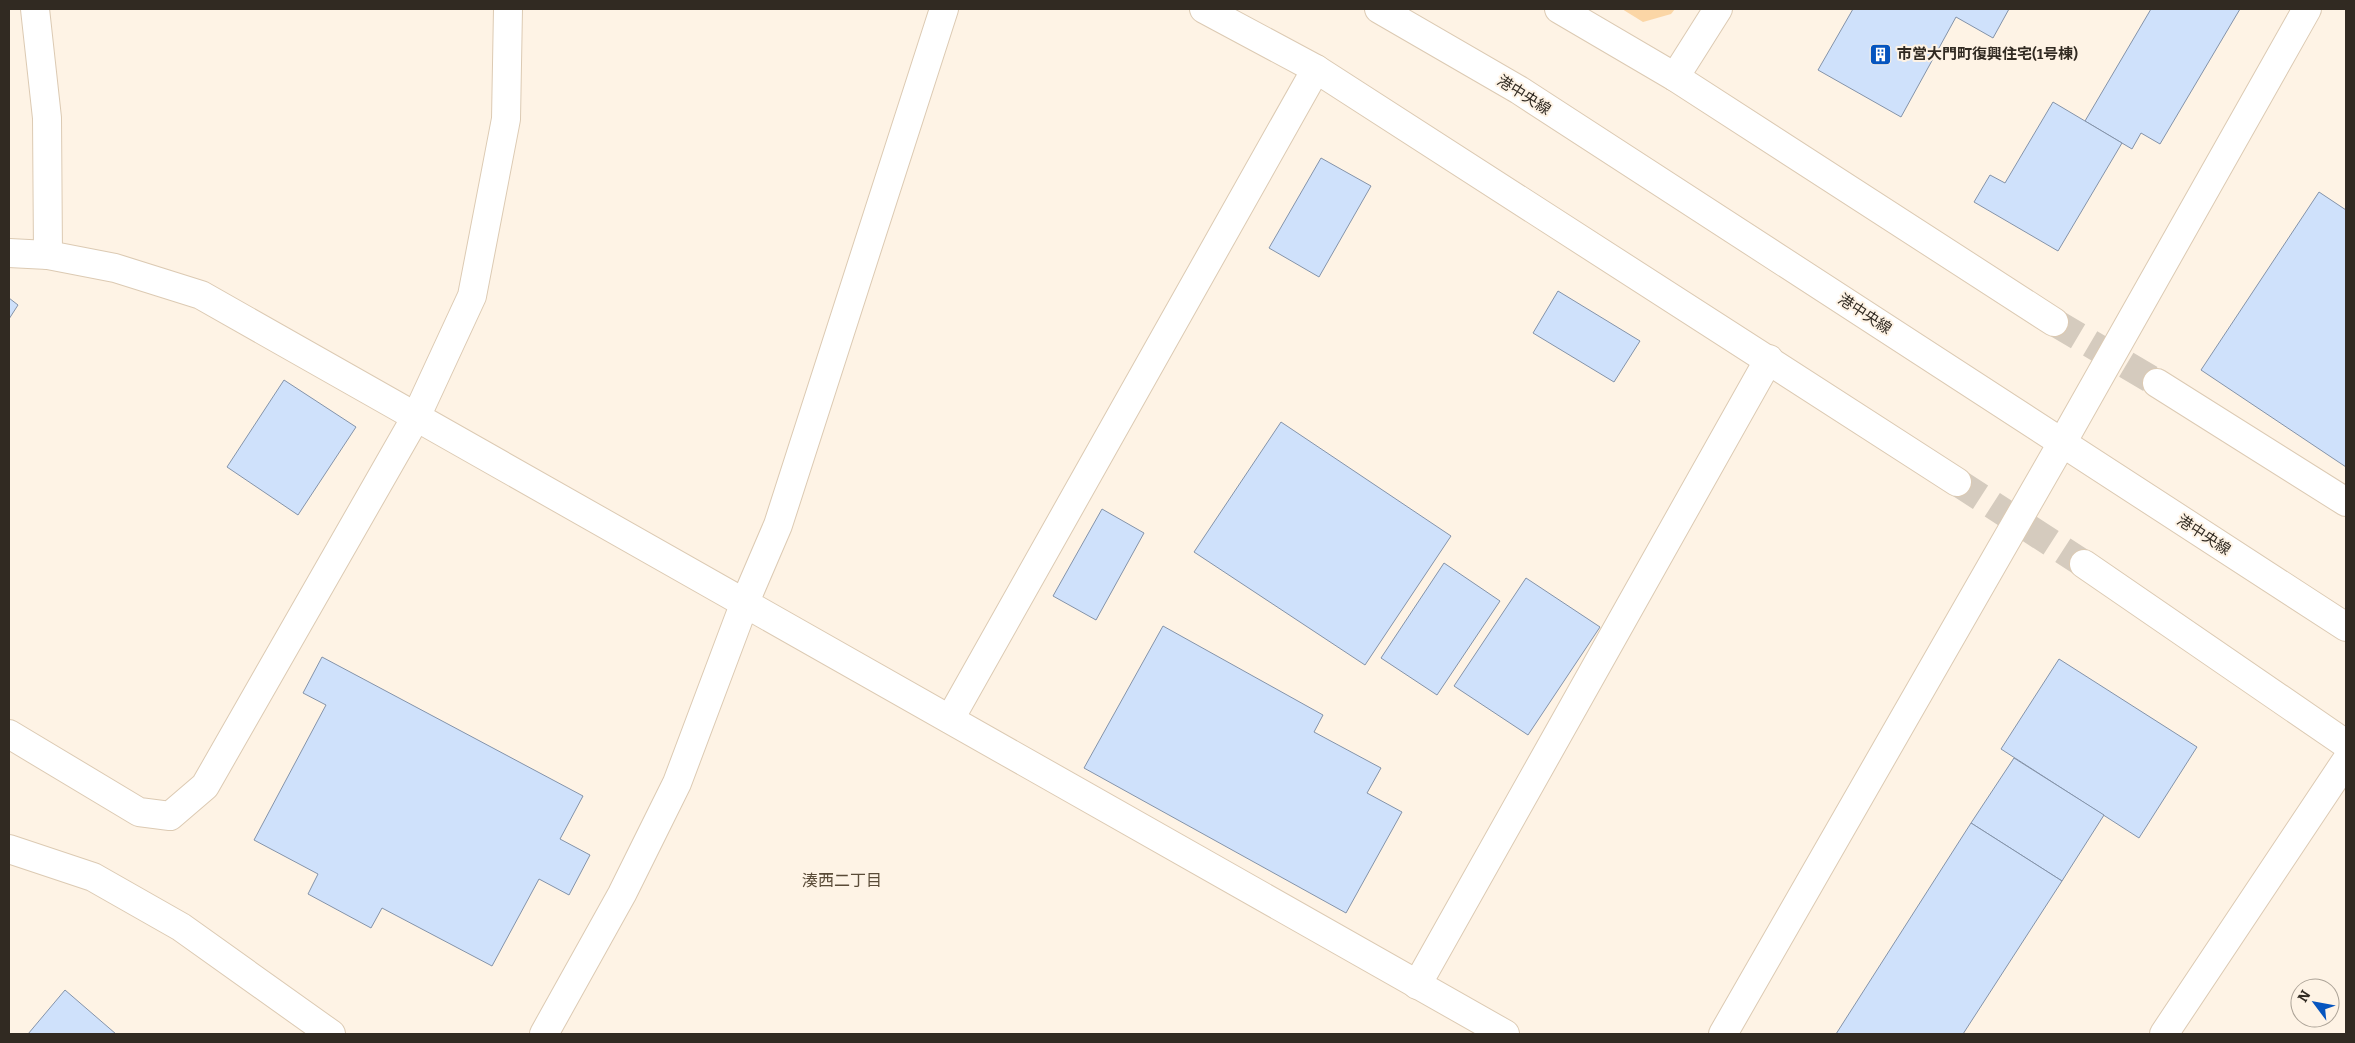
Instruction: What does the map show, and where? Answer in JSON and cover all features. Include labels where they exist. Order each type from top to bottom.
[{"type":"street","points":[[35,9],[47,118],[48,256]]},
{"type":"street","points":[[9,734],[139,812],[170,816],[205,786],[416,417],[472,296],[506,119],[508,9]]},
{"type":"street","points":[[544,1034],[622,894],[677,784],[745,602],[778,525],[944,9]]},
{"type":"street","points":[[1204,9],[1316,69],[1769,359],[1957,482]]},
{"type":"street","name":"港中央線","points":[[1379,9],[1519,90],[2346,627]]},
{"type":"street","points":[[1559,9],[1675,77],[2054,322]]},
{"type":"street","points":[[1675,77],[1718,9]]},
{"type":"street","points":[[1723,1034],[2062,443],[2307,9]]},
{"type":"street","points":[[950,719],[1316,69]]},
{"type":"street","points":[[9,253],[48,256],[115,268],[201,295],[1505,1034]]},
{"type":"street","points":[[1417,985],[1769,359]]},
{"type":"street","points":[[2156,382],[2346,502]]},
{"type":"street","points":[[2084,564],[2346,744]]},
{"type":"street","points":[[2164,1034],[2346,761]]},
{"type":"street","points":[[9,848],[93,877],[180,926],[331,1034]]},
{"type":"shaded area","points":[[1622,9],[1675,9],[1671,14],[1643,22]]},
{"type":"building","name":"市営大門町復興住宅(1号棟)","points":[[1853,9],[2009,9],[1993,38],[1956,17],[1901,117],[1818,70]]},
{"type":"building","points":[[2151,9],[2240,9],[2160,144],[2141,133],[2132,149],[2085,121]]},
{"type":"building","points":[[2053,102],[2122,143],[2058,251],[1974,202],[1990,175],[2005,183]]},
{"type":"building","points":[[1321,158],[1371,186],[1319,277],[1269,248]]},
{"type":"building","points":[[2319,192],[2346,210],[2346,467],[2201,370]]},
{"type":"building","points":[[1558,291],[1640,341],[1614,382],[1533,333]]},
{"type":"building","points":[[9,298],[18,305],[9,319]]},
{"type":"building","points":[[284,380],[356,427],[298,515],[227,467]]},
{"type":"building","points":[[1281,422],[1451,536],[1365,665],[1194,552]]},
{"type":"building","points":[[1102,509],[1144,533],[1096,620],[1053,596]]},
{"type":"building","points":[[1444,563],[1500,601],[1437,695],[1381,658]]},
{"type":"building","points":[[1526,578],[1600,627],[1528,735],[1454,686]]},
{"type":"building","points":[[1163,626],[1323,715],[1314,732],[1381,768],[1367,793],[1402,812],[1346,913],[1084,768]]},
{"type":"building","points":[[322,657],[583,796],[560,839],[590,855],[569,895],[539,879],[492,966],[382,908],[371,928],[308,894],[318,874],[254,840],[326,705],[303,693]]},
{"type":"building","points":[[2059,659],[2197,747],[2139,838],[2001,749]]},
{"type":"building","points":[[2014,758],[2104,815],[2062,881],[1971,823]]},
{"type":"building","points":[[1971,823],[2062,881],[1963,1034],[1836,1034]]},
{"type":"building","points":[[65,990],[116,1034],[28,1034]]},
{"type":"tunnel","points":[[2054,322],[2157,383]]},
{"type":"tunnel","points":[[1957,482],[2084,564]]},
{"type":"place","name":"市営大門町復興住宅(1号棟)","points":[[1881,54]]},
{"type":"district","name":"湊西二丁目","points":[[842,880]]}]
